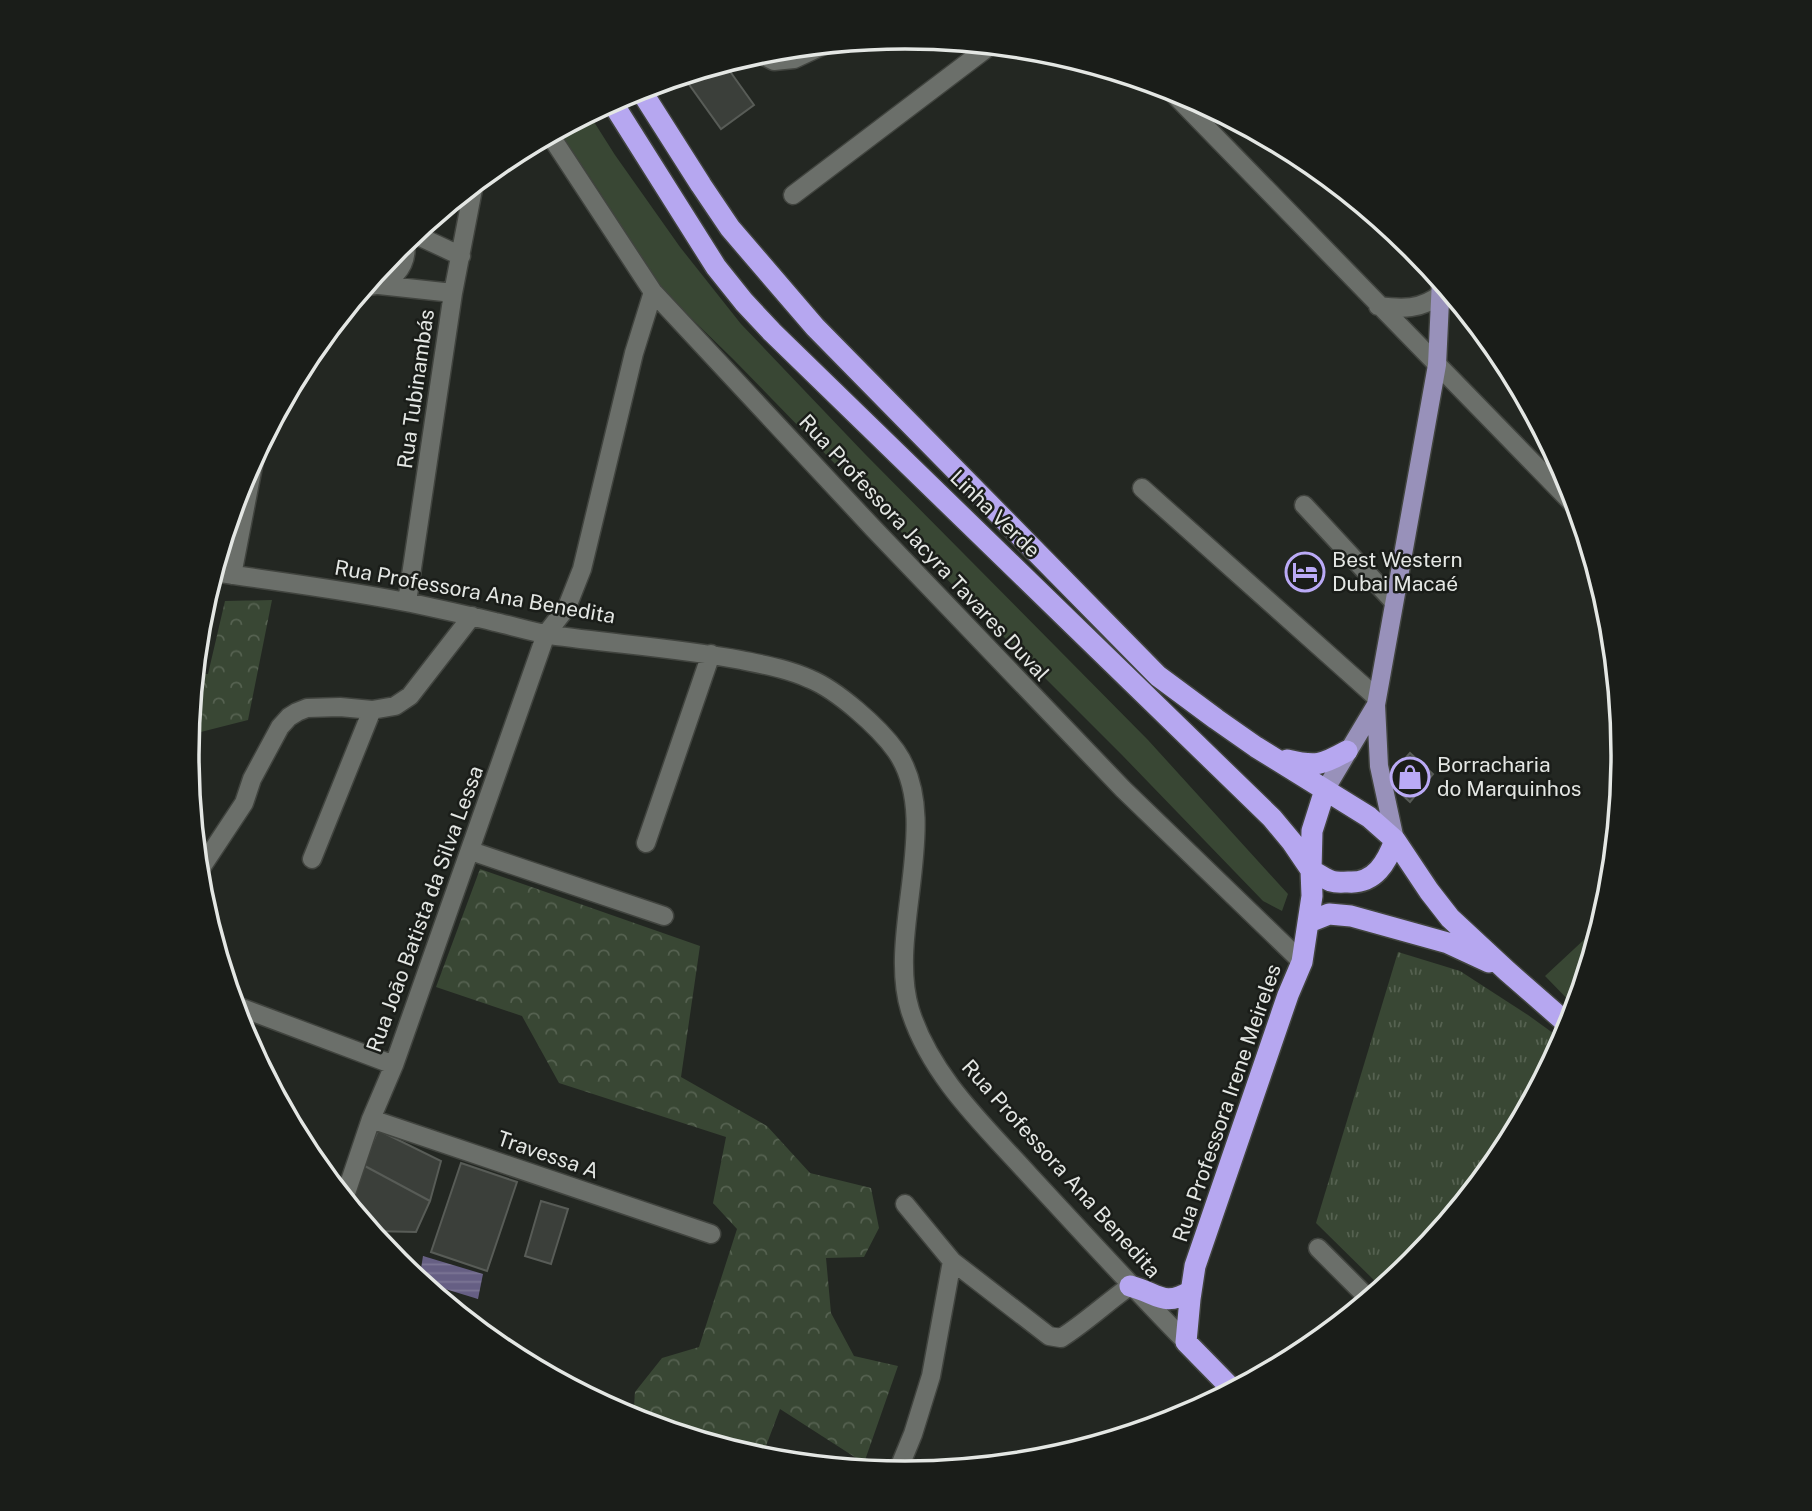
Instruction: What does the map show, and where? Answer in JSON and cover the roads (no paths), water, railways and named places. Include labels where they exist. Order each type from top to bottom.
[{"type":"highway","name":"Linha Verde","points":[[646,99],[730,228],[815,327],[1158,676],[1256,747],[1369,817],[1395,840],[1450,918],[1507,971]]},
{"type":"highway","name":"Linha Verde","points":[[618,111],[716,267],[744,302],[1272,818],[1311,870]]},
{"type":"highway","points":[[1256,747],[1287,761],[1313,765],[1324,764],[1347,751]]},
{"type":"highway","points":[[1302,962],[1312,896],[1312,831],[1325,790]]},
{"type":"highway","points":[[1311,870],[1334,882],[1354,883],[1369,879],[1381,869],[1390,856],[1395,840]]},
{"type":"highway","points":[[1309,922],[1329,914],[1351,916],[1448,943],[1507,971],[1562,1019]]},
{"type":"highway","name":"Rua Professora Irene Meireles","points":[[1186,1342],[1195,1266],[1288,995],[1302,962]]},
{"type":"highway","points":[[1130,1286],[1168,1300],[1179,1298],[1191,1291]]},
{"type":"highway","name":"Rua Professora Ana Benedita","points":[[1186,1342],[1227,1384]]},
{"type":"main road","points":[[1395,840],[1379,766],[1377,702],[1437,365],[1441,294]]},
{"type":"main road","points":[[1325,790],[1377,702]]},
{"type":"street","points":[[793,195],[980,53]]},
{"type":"street","points":[[1187,108],[1562,492]]},
{"type":"street","name":"Rua Professora Jacyra Tavares Duval","points":[[555,143],[653,292],[882,538],[1123,789],[1302,962]]},
{"type":"street","name":"Rua Tubinambás","points":[[407,602],[453,293],[471,199]]},
{"type":"street","points":[[424,239],[461,256]]},
{"type":"street","points":[[382,283],[390,280],[399,271],[404,258]]},
{"type":"street","points":[[378,287],[453,293]]},
{"type":"street","points":[[1378,306],[1410,309],[1429,302],[1438,291]]},
{"type":"street","name":"Rua João Batista da Silva Lessa","points":[[347,1189],[471,851],[546,634],[567,607],[582,569],[634,354],[653,292]]},
{"type":"street","points":[[1142,488],[1377,702]]},
{"type":"street","points":[[1304,505],[1394,601]]},
{"type":"street","name":"Rua Professora Ana Benedita","points":[[224,574],[407,602],[546,634],[711,654],[786,670],[834,690],[897,751],[911,780],[915,809],[915,858],[905,937],[904,980],[910,1010],[924,1043],[951,1089],[1130,1286],[1186,1342]]},
{"type":"street","points":[[208,859],[244,803],[252,779],[280,727],[289,717],[307,708],[372,710],[395,706],[410,696],[472,616]]},
{"type":"street","points":[[646,843],[711,654]]},
{"type":"street","points":[[312,859],[372,710]]},
{"type":"street","points":[[471,851],[664,916]]},
{"type":"street","points":[[247,1010],[394,1065]]},
{"type":"street","name":"Travessa A","points":[[371,1119],[711,1234]]},
{"type":"street","points":[[905,1204],[952,1261],[1049,1336],[1061,1338],[1130,1286]]},
{"type":"street","points":[[1318,1248],[1364,1294]]},
{"type":"street","points":[[902,1462],[931,1376],[952,1261]]},
{"type":"place","name":"Best Western Dubai Macaé","points":[[1305,572]]},
{"type":"place","name":"Borracharia do Marquinhos","points":[[1410,777]]}]
